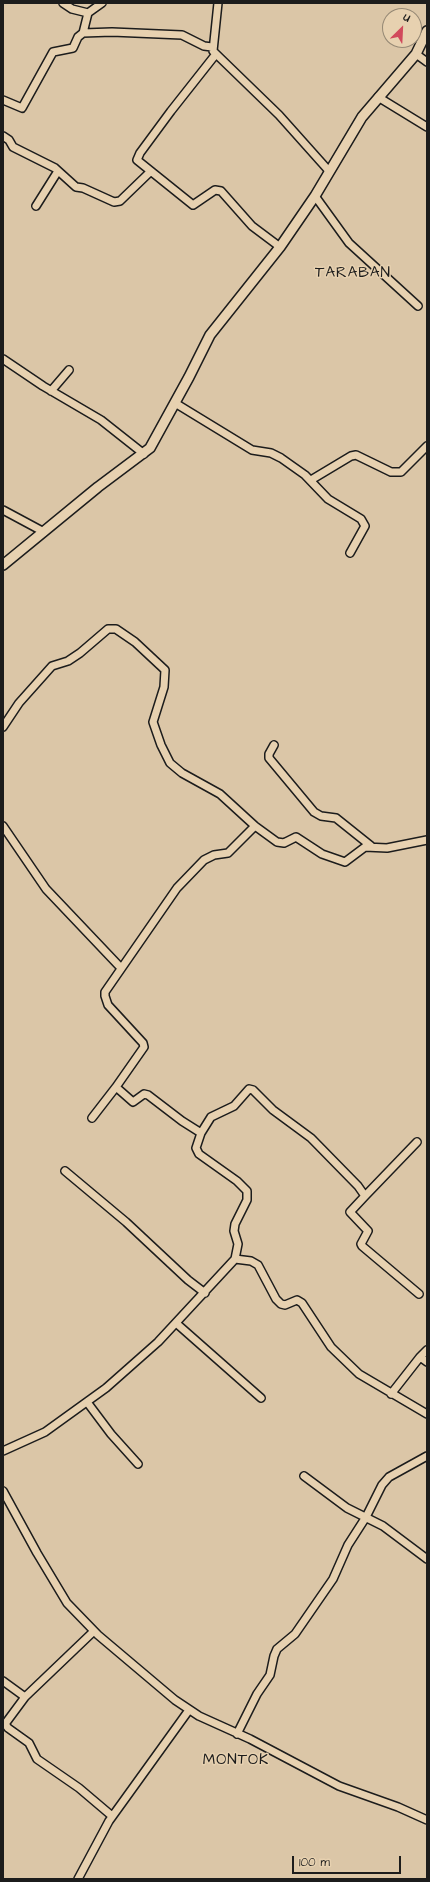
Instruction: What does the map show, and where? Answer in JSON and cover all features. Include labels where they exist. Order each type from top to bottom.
[{"type":"street","points":[[63,3],[72,9],[88,13]]},
{"type":"street","points":[[83,33],[88,13],[102,3]]},
{"type":"street","points":[[218,3],[212,47],[216,54],[279,115],[329,171]]},
{"type":"street","points":[[3,565],[98,487],[144,454],[150,448],[210,335],[280,247],[316,196],[329,171],[362,117],[416,54],[427,31]]},
{"type":"street","points":[[3,100],[22,108],[53,52],[72,48],[78,37],[83,33],[112,32],[182,35],[204,46],[212,47]]},
{"type":"street","points":[[216,54],[171,111],[137,158],[139,162],[150,172],[193,205],[215,190],[221,191],[252,226],[280,247]]},
{"type":"street","points":[[416,54],[427,62]]},
{"type":"street","points":[[378,97],[427,127]]},
{"type":"street","points":[[3,136],[9,140],[15,148],[58,170],[76,187],[84,188],[117,202],[150,172]]},
{"type":"street","points":[[36,206],[58,170]]},
{"type":"street","points":[[316,196],[349,243],[418,306]]},
{"type":"street","points":[[3,359],[51,391],[101,420],[144,454]]},
{"type":"street","points":[[51,391],[69,370]]},
{"type":"street","points":[[175,403],[248,448],[271,453],[294,466],[311,480],[328,499],[364,522],[365,526],[350,553]]},
{"type":"street","points":[[311,480],[351,456],[356,455],[391,472],[401,472],[427,446]]},
{"type":"street","points":[[3,510],[44,532]]},
{"type":"street","points":[[3,728],[19,703],[52,666],[68,660],[80,653],[108,629],[116,629],[135,642],[165,670],[164,687],[153,722],[161,745],[170,763],[182,773],[220,794],[255,826],[277,842],[284,843],[296,836],[322,854],[345,862],[365,847],[371,846],[387,848],[427,840]]},
{"type":"street","points":[[274,745],[269,754],[269,758],[314,812],[321,816],[340,820],[371,846]]},
{"type":"street","points":[[3,826],[46,889],[121,968]]},
{"type":"street","points":[[92,1118],[144,1047],[143,1043],[111,1009],[104,996],[107,988],[177,888],[204,860],[214,854],[228,853],[255,826]]},
{"type":"street","points":[[116,1087],[133,1102],[144,1094],[148,1094],[182,1121],[201,1133]]},
{"type":"street","points":[[3,1452],[45,1432],[87,1402],[158,1342],[205,1294],[235,1259],[238,1244],[234,1231],[235,1224],[248,1200],[247,1191],[237,1181],[197,1151],[196,1148],[201,1133],[211,1117],[234,1106],[249,1089],[251,1089],[273,1110],[311,1138],[358,1186],[365,1196]]},
{"type":"street","points":[[416,1142],[350,1212],[368,1230],[361,1244],[362,1246],[419,1294]]},
{"type":"street","points":[[65,1171],[126,1222],[205,1294]]},
{"type":"street","points":[[235,1259],[251,1261],[258,1265],[276,1299],[281,1304],[285,1305],[297,1300],[302,1303],[321,1333],[346,1363],[359,1374],[427,1414]]},
{"type":"street","points":[[176,1323],[261,1398]]},
{"type":"street","points":[[391,1394],[427,1350]]},
{"type":"street","points":[[420,1357],[427,1362]]},
{"type":"street","points":[[87,1402],[111,1434],[138,1464]]},
{"type":"street","points":[[237,1734],[257,1694],[270,1675],[277,1649],[295,1634],[333,1579],[348,1545],[366,1517],[375,1496],[389,1477],[427,1456]]},
{"type":"street","points":[[304,1476],[347,1508],[383,1526],[427,1559]]},
{"type":"street","points":[[3,1491],[37,1553],[67,1603],[94,1631],[154,1683],[189,1710],[338,1786],[398,1807],[427,1820]]},
{"type":"street","points":[[94,1631],[25,1697],[7,1720],[6,1726],[28,1741],[37,1759],[79,1788],[112,1816]]},
{"type":"street","points":[[3,1681],[25,1697]]},
{"type":"street","points":[[78,1879],[112,1816],[189,1710]]},
{"type":"district","name":"TARABAN","points":[[353,274]]},
{"type":"district","name":"MONTOK","points":[[236,1761]]}]
